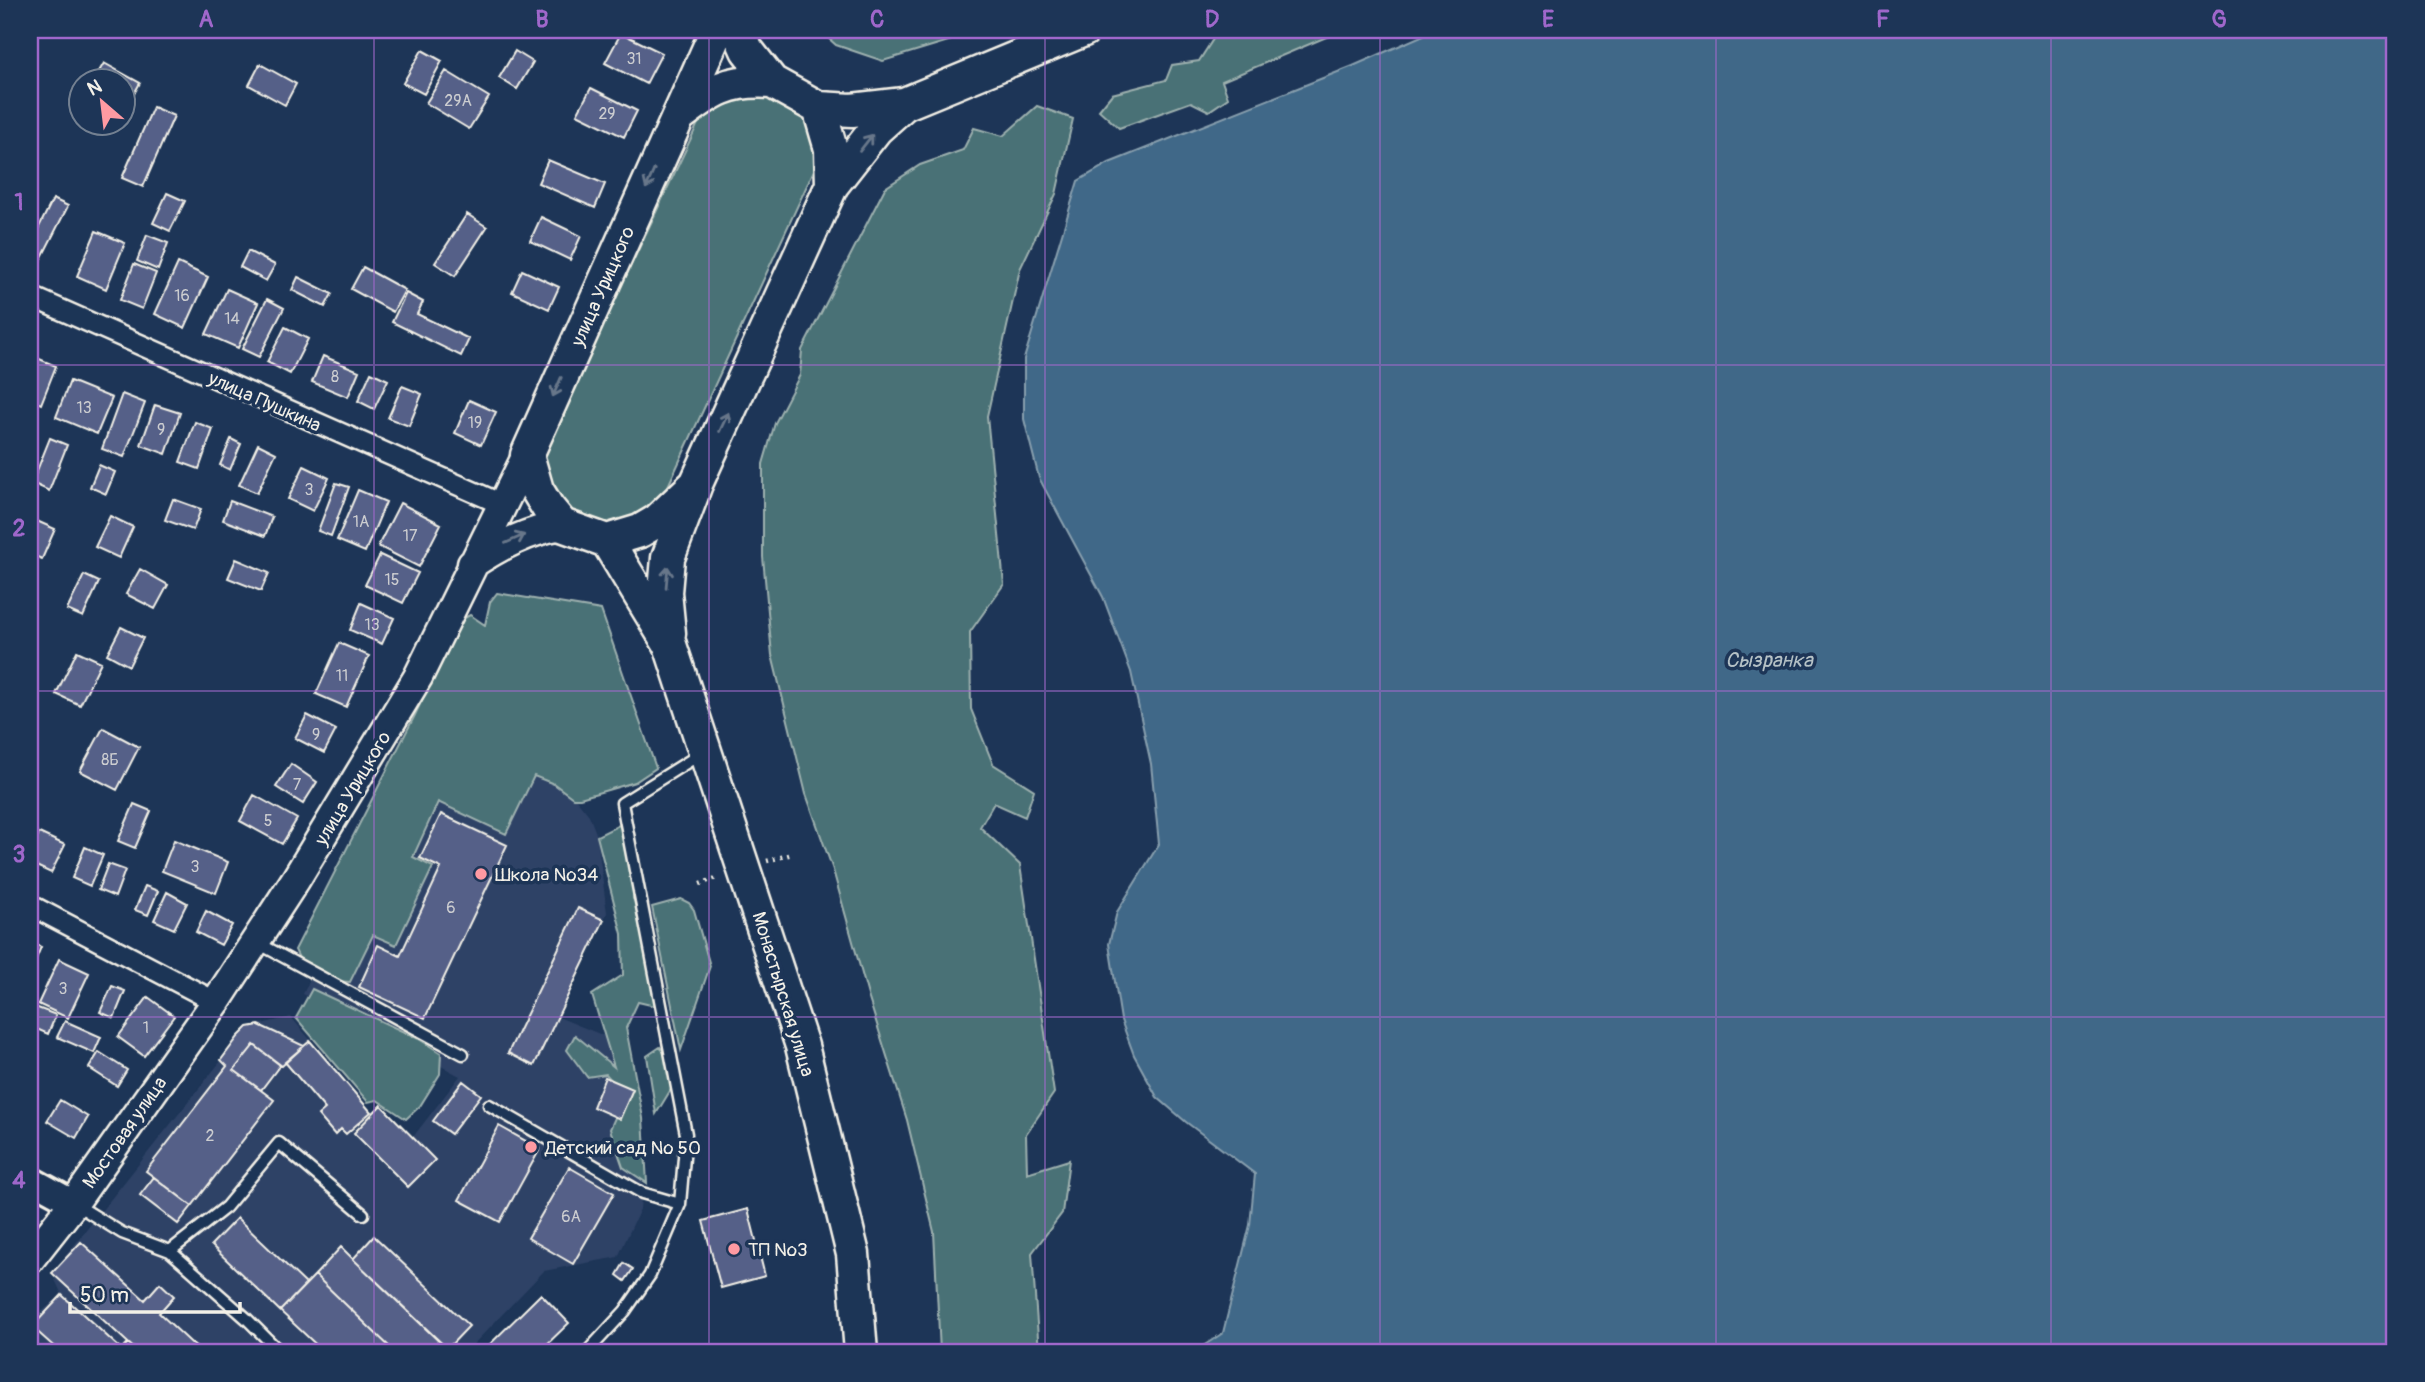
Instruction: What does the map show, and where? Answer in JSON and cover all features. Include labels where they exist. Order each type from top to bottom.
[{"type":"main road","points":[[738,30],[747,50],[772,82],[819,108],[852,110],[904,104],[1031,47],[1084,30]]},
{"type":"main road","name":"улица Урицкого","points":[[216,1002],[296,879],[404,700],[527,455],[678,117],[707,34]]},
{"type":"main road","points":[[678,117],[700,100],[733,83],[748,80],[772,82]]},
{"type":"main road","points":[[670,645],[665,592],[668,558],[696,484],[832,185],[876,130],[904,104]]},
{"type":"main road","points":[[819,108],[831,149],[832,185]]},
{"type":"main road","points":[[527,455],[537,490],[562,525]]},
{"type":"main road","points":[[472,564],[500,546],[541,528],[562,525],[607,541],[640,531],[657,521],[696,484]]},
{"type":"main road","points":[[607,541],[670,645]]},
{"type":"main road","name":"Монастырская улица","points":[[670,645],[802,1046],[853,1254],[862,1352]]},
{"type":"main road","name":"Мостовая улица","points":[[30,1259],[74,1203],[216,1002]]},
{"type":"street","name":"улица Пушкина","points":[[30,296],[501,504]]},
{"type":"street","points":[[30,905],[216,1002]]},
{"type":"street","points":[[30,1179],[74,1203]]},
{"type":"lane","points":[[587,1352],[625,1311],[650,1275],[680,1204],[686,1134],[622,803],[706,750]]},
{"type":"lane","points":[[255,942],[464,1054]]},
{"type":"lane","points":[[489,1105],[642,1193],[680,1204]]},
{"type":"lane","points":[[170,1251],[226,1207],[279,1143],[363,1213]]},
{"type":"lane","points":[[74,1203],[122,1233],[170,1251],[280,1352]]},
{"type":"shaded area","points":[[428,732],[549,780],[571,793],[589,815],[597,836],[607,913],[558,1017],[624,1044],[643,1173],[640,1209],[618,1257],[544,1271],[466,1352],[35,1352],[30,1345],[30,1321],[62,1295],[52,1273],[248,1027],[291,1017],[371,1112],[381,1105],[413,1137],[460,1076],[303,994]]},
{"type":"green space","points":[[825,30],[957,30],[960,36],[883,61],[836,45],[828,38]]},
{"type":"green space","points":[[1230,30],[1343,30],[1222,81],[1228,98],[1209,111],[1191,102],[1119,128],[1099,110],[1112,94],[1166,80],[1172,65],[1199,61],[1217,33]]},
{"type":"green space","points":[[740,96],[772,97],[802,115],[807,122],[817,157],[815,168],[663,497],[636,517],[603,526],[576,519],[556,499],[542,454],[701,117]]},
{"type":"green space","points":[[1037,106],[1073,119],[1056,194],[1020,269],[987,416],[1004,584],[970,632],[971,709],[993,764],[1034,790],[1025,817],[994,803],[980,827],[1020,865],[1054,1093],[1026,1134],[1027,1173],[1069,1160],[1062,1213],[1032,1253],[1039,1352],[940,1352],[934,1232],[907,1120],[833,870],[806,794],[772,655],[763,557],[763,464],[775,423],[800,375],[802,350],[885,188],[920,165],[963,150],[974,128],[1003,136]]},
{"type":"green space","points":[[497,593],[601,610],[656,768],[635,782],[580,798],[573,798],[554,784],[534,776],[506,834],[438,802],[413,857],[433,867],[396,945],[373,935],[350,982],[336,981],[301,962],[295,950],[415,715],[459,621],[470,615],[485,625],[490,602]]},
{"type":"green space","points":[[621,824],[636,854],[633,899],[649,921],[659,1007],[638,1002],[626,1028],[643,1118],[647,1183],[623,1167],[610,1129],[625,1095],[606,1074],[587,1077],[567,1050],[575,1035],[614,1067],[592,995],[623,975],[622,934],[597,836]]},
{"type":"green space","points":[[681,899],[689,903],[694,910],[710,966],[681,1050],[652,907]]},
{"type":"green space","points":[[312,989],[419,1039],[441,1053],[440,1074],[420,1106],[406,1119],[377,1100],[368,1102],[296,1018]]},
{"type":"green space","points":[[660,1047],[669,1058],[673,1086],[656,1114],[647,1056]]},
{"type":"water","name":"Сызранка","points":[[1435,30],[2395,30],[2395,1352],[1194,1352],[1223,1333],[1250,1225],[1255,1174],[1157,1097],[1134,1055],[1121,1020],[1109,944],[1117,912],[1159,844],[1151,764],[1131,672],[1103,597],[1039,478],[1024,419],[1024,359],[1078,181],[1109,163],[1353,66]]},
{"type":"building","points":[[621,33],[662,53],[646,84],[605,63]]},
{"type":"building","points":[[422,50],[442,61],[424,94],[403,83]]},
{"type":"building","points":[[515,51],[533,62],[517,89],[499,78]]},
{"type":"building","points":[[260,64],[296,84],[285,105],[249,85]]},
{"type":"building","points":[[446,71],[489,97],[469,129],[426,103]]},
{"type":"building","points":[[591,88],[637,111],[624,137],[577,114]]},
{"type":"building","points":[[153,107],[174,116],[143,187],[122,178]]},
{"type":"building","points":[[548,160],[605,184],[595,208],[538,183]]},
{"type":"building","points":[[167,193],[185,201],[170,231],[153,223]]},
{"type":"building","points":[[53,199],[68,206],[40,261],[30,256],[30,245]]},
{"type":"building","points":[[467,214],[487,227],[455,276],[435,263]]},
{"type":"building","points":[[541,217],[581,236],[570,260],[530,241]]},
{"type":"building","points":[[96,231],[125,243],[106,289],[77,276]]},
{"type":"building","points":[[147,235],[168,243],[158,270],[137,261]]},
{"type":"building","points":[[248,251],[275,265],[266,281],[240,267]]},
{"type":"building","points":[[178,263],[208,277],[185,328],[155,314]]},
{"type":"building","points":[[134,264],[156,273],[142,309],[120,300]]},
{"type":"building","points":[[363,267],[405,290],[393,312],[351,289]]},
{"type":"building","points":[[522,270],[559,287],[549,309],[512,292]]},
{"type":"building","points":[[298,277],[332,294],[325,307],[292,290]]},
{"type":"building","points":[[227,289],[258,303],[238,348],[206,334]]},
{"type":"building","points":[[406,293],[423,302],[417,314],[469,339],[461,356],[392,322]]},
{"type":"building","points":[[267,299],[284,308],[259,357],[242,349]]},
{"type":"building","points":[[285,327],[308,339],[290,374],[267,362]]},
{"type":"building","points":[[30,355],[56,366],[41,404],[30,399]]},
{"type":"building","points":[[323,356],[359,371],[348,397],[312,382]]},
{"type":"building","points":[[371,372],[388,380],[374,409],[358,401]]},
{"type":"building","points":[[70,381],[112,398],[97,434],[56,417]]},
{"type":"building","points":[[402,386],[422,394],[409,426],[388,418]]},
{"type":"building","points":[[122,394],[145,403],[124,457],[102,449]]},
{"type":"building","points":[[469,400],[496,412],[481,445],[455,433]]},
{"type":"building","points":[[155,405],[180,413],[166,454],[141,445]]},
{"type":"building","points":[[195,422],[213,429],[199,469],[180,462]]},
{"type":"building","points":[[50,438],[67,445],[49,491],[32,483]]},
{"type":"building","points":[[231,439],[241,444],[230,470],[220,465]]},
{"type":"building","points":[[258,444],[276,453],[257,493],[239,485]]},
{"type":"building","points":[[99,465],[115,472],[106,494],[90,487]]},
{"type":"building","points":[[304,466],[329,478],[313,511],[288,499]]},
{"type":"building","points":[[336,483],[349,487],[331,536],[318,531]]},
{"type":"building","points":[[358,490],[386,502],[365,552],[337,540]]},
{"type":"building","points":[[173,499],[201,509],[193,530],[165,520]]},
{"type":"building","points":[[230,501],[272,517],[265,536],[223,520]]},
{"type":"building","points":[[400,503],[441,524],[419,567],[378,546]]},
{"type":"building","points":[[110,516],[133,527],[119,558],[95,547]]},
{"type":"building","points":[[30,518],[55,529],[42,559],[30,554]]},
{"type":"building","points":[[380,555],[418,573],[403,603],[365,585]]},
{"type":"building","points":[[236,559],[269,573],[261,591],[228,578]]},
{"type":"building","points":[[140,569],[168,585],[155,609],[126,594]]},
{"type":"building","points":[[84,575],[99,582],[83,617],[67,610]]},
{"type":"building","points":[[361,603],[394,618],[382,644],[350,630]]},
{"type":"building","points":[[121,627],[143,638],[129,666],[107,654]]},
{"type":"building","points":[[339,643],[369,656],[346,707],[316,694]]},
{"type":"building","points":[[77,651],[101,662],[80,705],[56,694]]},
{"type":"building","points":[[307,715],[336,730],[324,753],[295,738]]},
{"type":"building","points":[[103,728],[139,747],[117,790],[80,771]]},
{"type":"building","points":[[291,764],[317,782],[303,804],[276,787]]},
{"type":"building","points":[[254,795],[297,819],[282,844],[240,821]]},
{"type":"building","points":[[134,804],[151,811],[135,848],[118,841]]},
{"type":"building","points":[[441,814],[507,845],[425,1018],[359,987],[378,945],[400,956],[441,868],[420,858]]},
{"type":"building","points":[[39,833],[65,845],[51,873],[30,863],[30,853]]},
{"type":"building","points":[[174,840],[228,862],[216,893],[162,871]]},
{"type":"building","points":[[85,847],[103,855],[90,886],[72,878]]},
{"type":"building","points":[[108,864],[125,870],[115,897],[98,890]]},
{"type":"building","points":[[145,886],[158,891],[148,915],[135,910]]},
{"type":"building","points":[[167,892],[187,903],[174,929],[154,920]]},
{"type":"building","points":[[578,908],[604,920],[534,1066],[508,1053]]},
{"type":"building","points":[[206,911],[232,925],[221,945],[196,932]]},
{"type":"building","points":[[30,942],[41,947],[30,973]]},
{"type":"building","points":[[59,959],[89,973],[68,1018],[38,1004]]},
{"type":"building","points":[[112,986],[125,991],[114,1018],[100,1012]]},
{"type":"building","points":[[148,997],[174,1016],[144,1056],[118,1037]]},
{"type":"building","points":[[30,1005],[56,1015],[48,1034],[30,1026]]},
{"type":"building","points":[[65,1021],[101,1037],[94,1053],[57,1037]]},
{"type":"building","points":[[259,1025],[304,1046],[282,1066],[254,1045],[234,1070],[274,1100],[192,1206],[146,1171],[227,1066],[221,1060],[238,1037],[248,1027]]},
{"type":"building","points":[[310,1041],[371,1112],[346,1134],[341,1129],[335,1135],[318,1115],[325,1109],[285,1062]]},
{"type":"building","points":[[254,1045],[280,1065],[261,1090],[234,1070]]},
{"type":"building","points":[[99,1052],[127,1070],[117,1086],[89,1068]]},
{"type":"building","points":[[605,1077],[633,1089],[620,1119],[593,1107]]},
{"type":"building","points":[[463,1081],[481,1095],[451,1134],[433,1121]]},
{"type":"building","points":[[60,1100],[88,1117],[76,1138],[47,1121]]},
{"type":"building","points":[[381,1105],[435,1160],[408,1187],[354,1133]]},
{"type":"building","points":[[499,1126],[540,1149],[500,1222],[459,1200]]},
{"type":"building","points":[[569,1167],[614,1193],[573,1264],[528,1238]]},
{"type":"building","points":[[154,1177],[192,1206],[178,1224],[140,1195]]},
{"type":"building","name":"ТП №3","points":[[748,1209],[765,1276],[721,1288],[703,1221]]},
{"type":"building","points":[[237,1218],[306,1284],[280,1311],[211,1245]]},
{"type":"building","points":[[374,1236],[469,1326],[447,1349],[353,1259]]},
{"type":"building","points":[[81,1242],[145,1300],[160,1283],[174,1296],[159,1313],[201,1352],[138,1352],[52,1273]]},
{"type":"building","points":[[341,1247],[451,1352],[395,1352],[315,1275]]},
{"type":"building","points":[[624,1263],[633,1269],[625,1281],[617,1275]]},
{"type":"building","points":[[315,1275],[395,1352],[324,1352],[280,1311]]},
{"type":"building","points":[[541,1294],[569,1323],[539,1352],[482,1352]]},
{"type":"building","points":[[62,1295],[122,1350],[60,1352],[32,1327]]},
{"type":"building","points":[[128,1343],[138,1352],[119,1352]]},
{"type":"place","name":"Школа №34","points":[[481,874]]},
{"type":"place","name":"Детский сад № 50","points":[[531,1147]]},
{"type":"place","name":"ТП №3","points":[[734,1249]]}]
